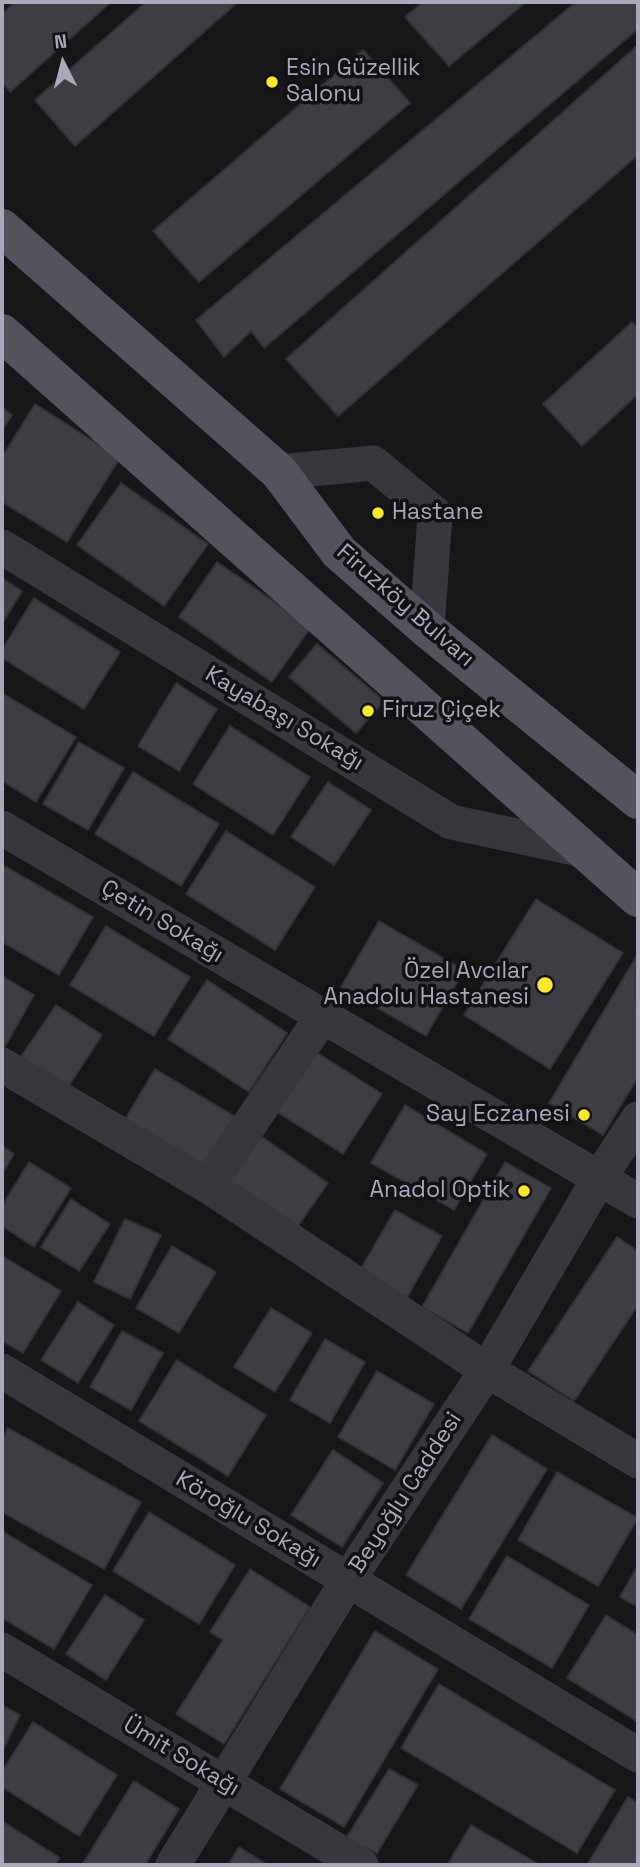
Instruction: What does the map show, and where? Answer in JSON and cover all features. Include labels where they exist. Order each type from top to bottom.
[{"type":"main road","name":"Firuzköy Bulvarı","points":[[2,228],[265,459],[339,552],[427,629],[638,800]]},
{"type":"main road","points":[[2,260],[160,404],[203,432],[265,459]]},
{"type":"main road","points":[[2,333],[638,898]]},
{"type":"street","points":[[265,459],[373,463],[435,514],[427,629]]},
{"type":"street","name":"Kayabaşı Sokağı","points":[[2,547],[452,822],[583,850]]},
{"type":"street","name":"Çetin Sokağı","points":[[2,828],[638,1201]]},
{"type":"street","points":[[208,1186],[322,1017]]},
{"type":"street","points":[[2,1065],[208,1186],[487,1370],[638,1461]]},
{"type":"street","name":"Beyoğlu Caddesi","points":[[173,1865],[348,1580],[487,1370],[600,1177],[638,1119]]},
{"type":"street","name":"Köroğlu Sokağı","points":[[2,1371],[638,1755]]},
{"type":"street","name":"Ümit Sokağı","points":[[2,1650],[361,1865]]},
{"type":"building","points":[[15,2],[111,2],[10,92],[2,82],[2,14]]},
{"type":"building","points":[[146,2],[238,2],[75,146],[35,100]]},
{"type":"building","points":[[423,2],[526,2],[449,66],[405,17]]},
{"type":"building","points":[[576,2],[638,2],[638,29],[264,348],[251,331],[224,357],[196,320]]},
{"type":"building","points":[[638,45],[638,155],[338,416],[286,359]]},
{"type":"building","points":[[363,50],[410,103],[199,282],[153,231]]},
{"type":"building","points":[[632,322],[638,328],[638,394],[582,446],[543,404]]},
{"type":"building","points":[[35,404],[120,458],[67,542],[2,502],[2,457]]},
{"type":"building","points":[[2,408],[12,415],[2,431]]},
{"type":"building","points":[[121,483],[208,544],[164,606],[77,545]]},
{"type":"building","points":[[217,562],[311,627],[272,682],[179,617]]},
{"type":"building","points":[[2,578],[22,591],[2,624]]},
{"type":"building","points":[[34,598],[120,652],[84,709],[2,658],[2,650]]},
{"type":"building","points":[[317,644],[384,701],[356,733],[289,677]]},
{"type":"building","points":[[176,683],[217,709],[179,771],[138,746]]},
{"type":"building","points":[[2,693],[76,737],[36,802],[2,781]]},
{"type":"building","points":[[230,726],[310,777],[273,835],[193,784]]},
{"type":"building","points":[[79,742],[124,768],[88,830],[43,804]]},
{"type":"building","points":[[133,772],[219,824],[181,886],[95,834]]},
{"type":"building","points":[[328,782],[371,810],[334,865],[291,837]]},
{"type":"building","points":[[226,831],[315,887],[275,950],[186,894]]},
{"type":"building","points":[[3,865],[93,917],[59,975],[2,942]]},
{"type":"building","points":[[536,899],[623,953],[550,1069],[464,1015]]},
{"type":"building","points":[[379,921],[464,970],[426,1036],[341,987]]},
{"type":"building","points":[[106,926],[190,977],[154,1036],[70,985]]},
{"type":"building","points":[[636,957],[638,1077],[603,1135],[549,1103]]},
{"type":"building","points":[[2,976],[34,995],[2,1052]]},
{"type":"building","points":[[207,980],[287,1033],[249,1092],[168,1039]]},
{"type":"building","points":[[56,1005],[102,1035],[65,1092],[18,1061]]},
{"type":"building","points":[[313,1050],[382,1094],[343,1154],[274,1110]]},
{"type":"building","points":[[155,1069],[236,1117],[204,1171],[123,1123]]},
{"type":"building","points":[[405,1105],[487,1154],[454,1210],[371,1163]]},
{"type":"building","points":[[258,1134],[328,1183],[296,1229],[226,1179]]},
{"type":"building","points":[[2,1146],[14,1154],[2,1174]]},
{"type":"building","points":[[29,1162],[71,1188],[34,1247],[2,1226],[2,1206]]},
{"type":"building","points":[[505,1162],[551,1188],[468,1333],[422,1307]]},
{"type":"building","points":[[71,1199],[110,1224],[79,1271],[41,1247]]},
{"type":"building","points":[[395,1210],[442,1236],[406,1299],[359,1272]]},
{"type":"building","points":[[125,1219],[161,1235],[130,1299],[94,1282]]},
{"type":"building","points":[[617,1237],[638,1251],[638,1305],[574,1401],[528,1371]]},
{"type":"building","points":[[172,1246],[216,1272],[179,1333],[136,1308]]},
{"type":"building","points":[[2,1256],[61,1291],[23,1353],[2,1341]]},
{"type":"building","points":[[78,1302],[114,1325],[78,1383],[41,1360]]},
{"type":"building","points":[[271,1308],[312,1333],[275,1392],[234,1367]]},
{"type":"building","points":[[122,1331],[163,1353],[131,1410],[90,1387]]},
{"type":"building","points":[[325,1339],[365,1362],[330,1423],[290,1400]]},
{"type":"building","points":[[177,1360],[266,1415],[228,1476],[139,1421]]},
{"type":"building","points":[[377,1371],[434,1404],[395,1470],[338,1437]]},
{"type":"building","points":[[8,1428],[141,1502],[104,1569],[2,1512],[2,1439]]},
{"type":"building","points":[[492,1435],[547,1469],[461,1609],[406,1575]]},
{"type":"building","points":[[333,1450],[383,1483],[342,1547],[291,1515]]},
{"type":"building","points":[[557,1472],[638,1518],[598,1586],[518,1540]]},
{"type":"building","points":[[149,1512],[235,1565],[199,1624],[113,1571]]},
{"type":"building","points":[[2,1531],[92,1585],[54,1649],[2,1618]]},
{"type":"building","points":[[507,1556],[589,1605],[552,1668],[469,1619]]},
{"type":"building","points":[[638,1565],[638,1607],[620,1597]]},
{"type":"building","points":[[250,1569],[310,1607],[224,1744],[176,1714],[223,1640],[210,1632]]},
{"type":"building","points":[[105,1595],[144,1620],[106,1680],[66,1654]]},
{"type":"building","points":[[606,1615],[638,1635],[638,1722],[567,1678]]},
{"type":"building","points":[[375,1631],[438,1669],[344,1827],[280,1789]]},
{"type":"building","points":[[439,1684],[615,1790],[577,1853],[401,1748]]},
{"type":"building","points":[[2,1705],[20,1715],[2,1752]]},
{"type":"building","points":[[33,1722],[117,1775],[79,1836],[2,1787],[2,1772]]},
{"type":"building","points":[[389,1769],[418,1785],[377,1853],[345,1840]]},
{"type":"building","points":[[134,1781],[179,1809],[145,1865],[82,1865]]},
{"type":"building","points":[[628,1797],[638,1803],[638,1865],[587,1865]]},
{"type":"building","points":[[2,1821],[60,1858],[55,1865],[2,1865]]},
{"type":"building","points":[[471,1825],[540,1865],[447,1865]]},
{"type":"building","points":[[239,1847],[268,1865],[228,1865]]},
{"type":"place","name":"Esin Güzellik Salonu","points":[[272,82]]},
{"type":"place","name":"Hastane","points":[[378,513]]},
{"type":"place","name":"Firuz Çiçek","points":[[368,711]]},
{"type":"place","name":"Özel Avcılar Anadolu Hastanesi","points":[[545,985]]},
{"type":"place","name":"Say Eczanesi","points":[[584,1115]]},
{"type":"place","name":"Anadol Optik","points":[[524,1191]]}]
